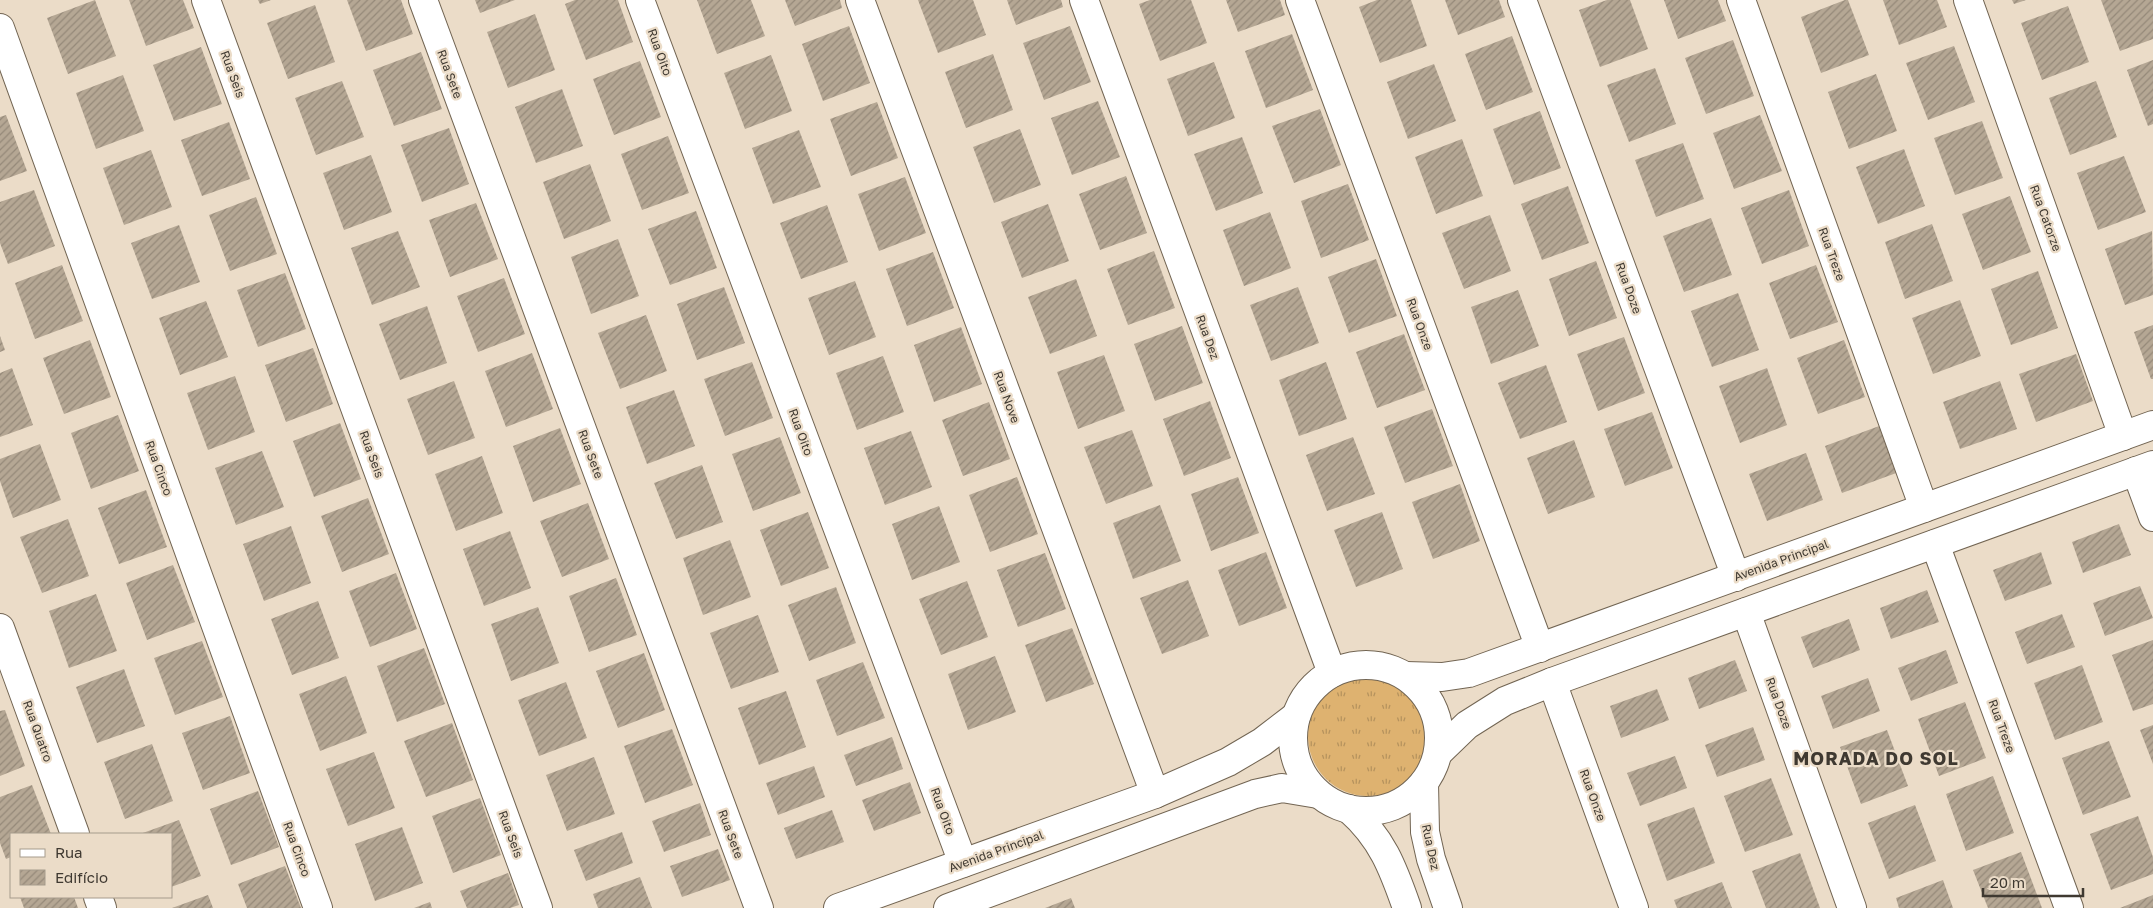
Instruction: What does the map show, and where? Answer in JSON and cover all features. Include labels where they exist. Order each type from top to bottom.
[{"type":"street","name":"Rua Seis","points":[[206,0],[538,908]]},
{"type":"street","name":"Rua Sete","points":[[423,0],[759,908]]},
{"type":"street","name":"Rua Oito","points":[[640,0],[963,863]]},
{"type":"street","name":"Rua Nove","points":[[860,0],[1155,794]]},
{"type":"street","name":"Rua Dez","points":[[1084,0],[1332,673]]},
{"type":"street","name":"Rua Onze","points":[[1300,0],[1540,648]]},
{"type":"street","name":"Rua Doze","points":[[1522,0],[1736,577]]},
{"type":"street","name":"Rua Treze","points":[[1741,0],[1924,508]]},
{"type":"street","name":"Rua Catorze","points":[[1968,0],[2124,436]]},
{"type":"street","name":"Rua Cinco","points":[[0,28],[318,908]]},
{"type":"street","name":"Avenida Principal","points":[[1406,676],[1442,677],[1469,673],[2153,425]]},
{"type":"street","name":"Avenida Principal","points":[[1439,752],[1467,725],[1505,701],[1552,682],[2145,468]]},
{"type":"street","points":[[2145,468],[2153,517]]},
{"type":"street","name":"Rua Treze","points":[[1935,544],[2069,908]]},
{"type":"street","name":"Rua Doze","points":[[1746,612],[1852,908]]},
{"type":"street","name":"Rua Quatro","points":[[0,628],[75,833]]},
{"type":"street","name":"Avenida Principal","points":[[1360,665],[1384,667],[1406,676],[1423,690],[1434,709],[1440,730],[1439,752],[1433,769],[1424,783],[1408,798],[1390,807],[1370,811],[1349,810],[1332,803],[1318,794],[1304,777],[1295,758],[1292,737],[1296,716],[1305,697],[1319,682],[1332,673],[1360,665]]},
{"type":"street","name":"Rua Onze","points":[[1552,682],[1634,908]]},
{"type":"street","name":"Avenida Principal","points":[[838,908],[1155,794],[1228,762],[1262,742],[1296,716]]},
{"type":"street","name":"Rua Dez","points":[[1424,783],[1425,832],[1431,859],[1448,908]]},
{"type":"street","points":[[948,908],[976,903],[1255,794],[1282,788],[1318,794]]},
{"type":"street","points":[[1349,810],[1365,823],[1379,842],[1392,868],[1407,908]]},
{"type":"green space","points":[[1368,676],[1391,680],[1411,693],[1424,713],[1428,736],[1424,759],[1411,779],[1391,792],[1368,796],[1345,792],[1325,779],[1312,759],[1308,736],[1312,713],[1325,693],[1345,680]]},
{"type":"building","points":[[95,0],[116,56],[68,74],[47,18]]},
{"type":"building","points":[[129,0],[183,0],[194,28],[146,46]]},
{"type":"building","points":[[258,0],[271,0],[260,4]]},
{"type":"building","points":[[347,0],[401,0],[413,34],[366,51]]},
{"type":"building","points":[[475,0],[515,0],[480,13]]},
{"type":"building","points":[[575,0],[618,0],[633,42],[586,60],[565,4]]},
{"type":"building","points":[[697,0],[751,0],[765,36],[717,54]]},
{"type":"building","points":[[785,0],[840,0],[842,8],[795,26]]},
{"type":"building","points":[[918,0],[973,0],[986,35],[938,53]]},
{"type":"building","points":[[1007,0],[1061,0],[1063,7],[1016,25]]},
{"type":"building","points":[[1150,0],[1191,0],[1207,43],[1160,61],[1139,4]]},
{"type":"building","points":[[1226,0],[1280,0],[1285,15],[1238,32]]},
{"type":"building","points":[[1377,0],[1411,0],[1427,46],[1380,63],[1359,7]]},
{"type":"building","points":[[1445,0],[1499,0],[1505,17],[1458,35]]},
{"type":"building","points":[[1607,0],[1630,0],[1648,49],[1600,67],[1579,10]]},
{"type":"building","points":[[1664,0],[1718,0],[1726,21],[1678,39]]},
{"type":"building","points":[[1848,0],[1869,55],[1821,73],[1801,17]]},
{"type":"building","points":[[1883,0],[1937,0],[1947,27],[1899,45]]},
{"type":"building","points":[[2012,0],[2026,0],[2014,4]]},
{"type":"building","points":[[2101,0],[2153,0],[2153,39],[2120,51]]},
{"type":"building","points":[[315,5],[335,62],[288,79],[267,23]]},
{"type":"building","points":[[2068,6],[2089,62],[2042,80],[2021,23]]},
{"type":"building","points":[[535,14],[555,70],[508,88],[487,32]]},
{"type":"building","points":[[849,26],[870,83],[823,101],[802,44]]},
{"type":"building","points":[[1070,26],[1091,82],[1044,100],[1023,43]]},
{"type":"building","points":[[1292,34],[1313,90],[1266,108],[1245,51]]},
{"type":"building","points":[[1512,36],[1533,92],[1486,110],[1465,54]]},
{"type":"building","points":[[1733,40],[1754,96],[1706,114],[1685,58]]},
{"type":"building","points":[[1954,46],[1975,102],[1928,120],[1906,63]]},
{"type":"building","points":[[201,47],[222,104],[174,121],[153,65]]},
{"type":"building","points":[[421,52],[442,109],[394,126],[373,70]]},
{"type":"building","points":[[993,54],[1013,110],[966,128],[945,72]]},
{"type":"building","points":[[771,55],[792,111],[745,129],[724,73]]},
{"type":"building","points":[[2153,60],[2153,124],[2148,126],[2127,70]]},
{"type":"building","points":[[640,61],[661,117],[614,135],[593,79]]},
{"type":"building","points":[[1214,62],[1235,118],[1188,136],[1167,79]]},
{"type":"building","points":[[1434,64],[1456,121],[1408,139],[1387,82]]},
{"type":"building","points":[[1655,68],[1676,124],[1629,142],[1607,85]]},
{"type":"building","points":[[1876,74],[1897,131],[1849,149],[1828,92]]},
{"type":"building","points":[[123,75],[144,131],[96,149],[76,93]]},
{"type":"building","points":[[342,81],[364,137],[316,155],[295,98]]},
{"type":"building","points":[[2096,81],[2117,137],[2070,155],[2049,98]]},
{"type":"building","points":[[562,89],[583,146],[536,163],[515,107]]},
{"type":"building","points":[[1098,101],[1120,157],[1072,175],[1051,118]]},
{"type":"building","points":[[877,102],[898,158],[851,176],[830,119]]},
{"type":"building","points":[[1320,109],[1341,165],[1294,183],[1272,126]]},
{"type":"building","points":[[1540,111],[1561,168],[1514,185],[1493,129]]},
{"type":"building","points":[[6,115],[27,171],[0,181],[0,117]]},
{"type":"building","points":[[1760,115],[1782,171],[1734,189],[1713,133]]},
{"type":"building","points":[[1982,121],[2003,178],[1955,195],[1934,138]]},
{"type":"building","points":[[229,122],[250,179],[202,196],[181,140]]},
{"type":"building","points":[[449,128],[469,184],[422,202],[401,145]]},
{"type":"building","points":[[1020,129],[1041,185],[994,203],[973,147]]},
{"type":"building","points":[[799,130],[821,187],[773,204],[752,148]]},
{"type":"building","points":[[668,136],[689,193],[642,210],[621,154]]},
{"type":"building","points":[[1242,137],[1263,193],[1216,211],[1194,154]]},
{"type":"building","points":[[1462,139],[1483,196],[1436,214],[1415,157]]},
{"type":"building","points":[[1683,143],[1704,199],[1656,217],[1635,160]]},
{"type":"building","points":[[1904,149],[1925,206],[1878,224],[1856,167]]},
{"type":"building","points":[[151,150],[172,207],[124,225],[103,168]]},
{"type":"building","points":[[371,155],[392,212],[344,230],[323,173]]},
{"type":"building","points":[[2124,156],[2146,212],[2098,230],[2077,173]]},
{"type":"building","points":[[590,164],[611,221],[564,239],[543,182]]},
{"type":"building","points":[[1126,176],[1147,233],[1100,250],[1079,194]]},
{"type":"building","points":[[905,177],[926,233],[879,251],[858,194]]},
{"type":"building","points":[[1348,184],[1369,240],[1321,258],[1301,201]]},
{"type":"building","points":[[1568,186],[1589,243],[1542,260],[1521,204]]},
{"type":"building","points":[[34,190],[55,246],[8,264],[0,243],[0,202]]},
{"type":"building","points":[[1789,190],[1809,246],[1762,264],[1741,208]]},
{"type":"building","points":[[2010,196],[2031,252],[1983,270],[1962,214]]},
{"type":"building","points":[[256,197],[277,254],[230,271],[209,215]]},
{"type":"building","points":[[476,203],[498,259],[450,277],[429,220]]},
{"type":"building","points":[[1048,204],[1069,261],[1022,278],[1001,222]]},
{"type":"building","points":[[827,205],[848,262],[801,279],[780,223]]},
{"type":"building","points":[[696,211],[717,268],[670,285],[648,229]]},
{"type":"building","points":[[1270,212],[1291,268],[1244,286],[1223,230]]},
{"type":"building","points":[[1490,215],[1511,271],[1464,289],[1442,233]]},
{"type":"building","points":[[1711,218],[1732,275],[1684,292],[1663,236]]},
{"type":"building","points":[[1932,224],[1953,281],[1905,299],[1885,242]]},
{"type":"building","points":[[179,225],[200,282],[152,299],[131,243]]},
{"type":"building","points":[[398,231],[420,287],[372,305],[351,248]]},
{"type":"building","points":[[2152,231],[2153,295],[2125,305],[2105,249]]},
{"type":"building","points":[[618,239],[639,296],[591,314],[571,257]]},
{"type":"building","points":[[1154,251],[1175,308],[1128,325],[1107,269]]},
{"type":"building","points":[[933,252],[954,308],[907,326],[886,269]]},
{"type":"building","points":[[1376,259],[1397,316],[1349,333],[1328,277]]},
{"type":"building","points":[[1596,261],[1617,318],[1569,336],[1549,279]]},
{"type":"building","points":[[62,265],[83,321],[35,339],[15,283]]},
{"type":"building","points":[[1816,265],[1838,322],[1790,339],[1769,283]]},
{"type":"building","points":[[2038,271],[2058,328],[2011,345],[1991,289]]},
{"type":"building","points":[[285,273],[306,329],[258,347],[237,290]]},
{"type":"building","points":[[504,278],[525,334],[478,352],[457,296]]},
{"type":"building","points":[[1076,279],[1097,336],[1050,354],[1028,297]]},
{"type":"building","points":[[855,281],[876,337],[829,355],[808,298]]},
{"type":"building","points":[[724,287],[745,343],[697,360],[677,304]]},
{"type":"building","points":[[1298,287],[1319,343],[1271,361],[1250,305]]},
{"type":"building","points":[[1518,290],[1539,346],[1491,364],[1471,307]]},
{"type":"building","points":[[1738,293],[1759,350],[1712,367],[1691,311]]},
{"type":"building","points":[[1960,300],[1981,356],[1933,374],[1912,318]]},
{"type":"building","points":[[206,301],[228,357],[180,375],[159,318]]},
{"type":"building","points":[[427,306],[447,363],[400,380],[379,324]]},
{"type":"building","points":[[646,315],[667,371],[620,389],[598,333]]},
{"type":"building","points":[[2153,325],[2153,379],[2151,379],[2134,332]]},
{"type":"building","points":[[1182,326],[1203,383],[1155,401],[1134,344]]},
{"type":"building","points":[[961,327],[982,384],[934,402],[914,345]]},
{"type":"building","points":[[1404,334],[1425,390],[1377,408],[1356,352]]},
{"type":"building","points":[[0,336],[5,350],[0,352]]},
{"type":"building","points":[[1624,337],[1645,393],[1598,411],[1577,354]]},
{"type":"building","points":[[90,340],[111,397],[64,414],[43,358]]},
{"type":"building","points":[[1844,340],[1865,397],[1818,414],[1797,358]]},
{"type":"building","points":[[313,348],[333,404],[286,422],[265,365]]},
{"type":"building","points":[[532,353],[553,409],[506,427],[485,371]]},
{"type":"building","points":[[2076,354],[2093,401],[2036,422],[2019,374]]},
{"type":"building","points":[[1104,355],[1125,411],[1078,429],[1057,372]]},
{"type":"building","points":[[883,356],[904,412],[857,430],[836,373]]},
{"type":"building","points":[[752,362],[773,418],[725,436],[704,379]]},
{"type":"building","points":[[1326,362],[1347,419],[1299,436],[1279,380]]},
{"type":"building","points":[[1546,365],[1567,422],[1520,439],[1498,383]]},
{"type":"building","points":[[12,368],[33,425],[0,437],[0,373]]},
{"type":"building","points":[[1767,368],[1787,425],[1740,443],[1719,386]]},
{"type":"building","points":[[235,376],[255,432],[208,450],[187,393]]},
{"type":"building","points":[[454,381],[475,438],[428,455],[407,399]]},
{"type":"building","points":[[2000,381],[2017,429],[1960,449],[1943,402]]},
{"type":"building","points":[[674,390],[695,446],[647,464],[626,407]]},
{"type":"building","points":[[1210,401],[1231,458],[1184,476],[1163,419]]},
{"type":"building","points":[[989,402],[1010,459],[963,476],[942,420]]},
{"type":"building","points":[[1432,409],[1453,466],[1405,483],[1384,427]]},
{"type":"building","points":[[1652,412],[1673,468],[1625,486],[1604,429]]},
{"type":"building","points":[[118,415],[139,471],[91,489],[71,433]]},
{"type":"building","points":[[340,423],[361,479],[314,497],[293,441]]},
{"type":"building","points":[[1882,425],[1899,472],[1842,493],[1825,446]]},
{"type":"building","points":[[560,428],[581,484],[533,502],[513,446]]},
{"type":"building","points":[[1132,430],[1153,486],[1106,504],[1084,447]]},
{"type":"building","points":[[911,431],[932,487],[885,505],[864,448]]},
{"type":"building","points":[[780,437],[801,493],[753,511],[732,454]]},
{"type":"building","points":[[1353,437],[1375,494],[1327,511],[1306,455]]},
{"type":"building","points":[[1574,440],[1595,497],[1548,514],[1527,458]]},
{"type":"building","points":[[40,444],[61,500],[13,518],[0,481],[0,459]]},
{"type":"building","points":[[262,451],[284,507],[236,525],[215,468]]},
{"type":"building","points":[[1806,453],[1823,500],[1767,521],[1749,474]]},
{"type":"building","points":[[482,456],[503,513],[456,531],[435,474]]},
{"type":"building","points":[[702,465],[723,522],[676,539],[654,483]]},
{"type":"building","points":[[1017,477],[1038,534],[990,552],[969,495]]},
{"type":"building","points":[[1238,477],[1259,533],[1211,551],[1191,494]]},
{"type":"building","points":[[1460,484],[1480,541],[1433,559],[1412,502]]},
{"type":"building","points":[[146,490],[167,547],[119,564],[98,508]]},
{"type":"building","points":[[368,498],[389,554],[342,572],[321,516]]},
{"type":"building","points":[[588,503],[609,559],[562,577],[540,521]]},
{"type":"building","points":[[1160,505],[1181,561],[1133,579],[1113,523]]},
{"type":"building","points":[[939,506],[960,562],[912,580],[892,524]]},
{"type":"building","points":[[808,512],[829,568],[781,586],[760,530]]},
{"type":"building","points":[[1382,512],[1403,569],[1356,587],[1334,530]]},
{"type":"building","points":[[68,519],[89,576],[42,593],[20,537]]},
{"type":"building","points":[[2119,524],[2131,555],[2083,573],[2072,542]]},
{"type":"building","points":[[291,526],[311,583],[264,601],[243,544]]},
{"type":"building","points":[[510,531],[531,588],[484,606],[463,549]]},
{"type":"building","points":[[730,540],[751,597],[703,615],[683,558]]},
{"type":"building","points":[[1266,552],[1287,608],[1239,626],[1218,570]]},
{"type":"building","points":[[2041,552],[2052,584],[2005,601],[1993,570]]},
{"type":"building","points":[[1045,553],[1066,609],[1018,627],[997,570]]},
{"type":"building","points":[[173,565],[195,622],[147,640],[126,583]]},
{"type":"building","points":[[396,573],[417,629],[370,647],[349,591]]},
{"type":"building","points":[[616,578],[637,635],[589,652],[569,596]]},
{"type":"building","points":[[1188,580],[1209,636],[1162,654],[1140,598]]},
{"type":"building","points":[[967,581],[988,637],[941,655],[919,599]]},
{"type":"building","points":[[2140,586],[2153,618],[2105,636],[2093,603]]},
{"type":"building","points":[[836,587],[856,643],[809,661],[788,605]]},
{"type":"building","points":[[1927,590],[1939,622],[1891,639],[1880,608]]},
{"type":"building","points":[[96,594],[117,651],[69,668],[49,611]]},
{"type":"building","points":[[318,601],[339,658],[292,675],[271,619]]},
{"type":"building","points":[[538,607],[559,663],[511,681],[491,624]]},
{"type":"building","points":[[2062,614],[2075,647],[2027,664],[2015,632]]},
{"type":"building","points":[[758,615],[779,672],[731,689],[710,633]]},
{"type":"building","points":[[1849,619],[1860,650],[1813,668],[1801,637]]},
{"type":"building","points":[[1072,628],[1094,684],[1046,702],[1025,645]]},
{"type":"building","points":[[2153,640],[2153,704],[2133,711],[2112,655]]},
{"type":"building","points":[[202,641],[223,697],[175,715],[154,658]]},
{"type":"building","points":[[424,648],[445,704],[397,722],[377,666]]},
{"type":"building","points":[[1946,650],[1958,683],[1911,701],[1898,668]]},
{"type":"building","points":[[644,653],[665,710],[618,728],[596,671]]},
{"type":"building","points":[[995,656],[1016,712],[968,730],[948,674]]},
{"type":"building","points":[[1735,660],[1747,691],[1699,709],[1688,678]]},
{"type":"building","points":[[863,662],[885,718],[837,736],[816,680]]},
{"type":"building","points":[[2082,665],[2103,722],[2055,740],[2034,683]]},
{"type":"building","points":[[124,669],[145,726],[97,743],[76,687]]},
{"type":"building","points":[[346,676],[367,733],[320,751],[299,694]]},
{"type":"building","points":[[1868,678],[1880,711],[1833,729],[1821,696]]},
{"type":"building","points":[[566,682],[587,738],[539,756],[518,700]]},
{"type":"building","points":[[1657,689],[1669,720],[1621,738],[1610,706]]},
{"type":"building","points":[[786,691],[806,747],[759,765],[738,708]]},
{"type":"building","points":[[1965,702],[1986,758],[1939,776],[1918,719]]},
{"type":"building","points":[[5,710],[25,766],[0,776],[0,711]]},
{"type":"building","points":[[230,716],[250,773],[203,790],[182,733]]},
{"type":"building","points":[[452,723],[473,780],[426,797],[404,741]]},
{"type":"building","points":[[2153,725],[2153,764],[2140,730]]},
{"type":"building","points":[[1753,727],[1765,760],[1717,777],[1705,745]]},
{"type":"building","points":[[672,729],[693,785],[645,803],[624,746]]},
{"type":"building","points":[[1887,730],[1908,786],[1861,804],[1840,747]]},
{"type":"building","points":[[892,737],[903,769],[856,786],[844,755]]},
{"type":"building","points":[[2109,741],[2131,797],[2083,815],[2062,758]]},
{"type":"building","points":[[152,744],[173,801],[125,819],[104,762]]},
{"type":"building","points":[[374,752],[395,808],[348,826],[326,769]]},
{"type":"building","points":[[1675,756],[1687,788],[1640,806],[1627,773]]},
{"type":"building","points":[[594,757],[615,814],[567,831],[546,775]]},
{"type":"building","points":[[814,766],[825,797],[778,815],[766,783]]},
{"type":"building","points":[[1993,776],[2014,833],[1966,851],[1946,794]]},
{"type":"building","points":[[1771,778],[1793,835],[1745,852],[1724,796]]},
{"type":"building","points":[[910,782],[921,813],[874,831],[862,800]]},
{"type":"building","points":[[32,785],[51,833],[10,833],[10,857],[6,859],[0,843],[0,797]]},
{"type":"building","points":[[258,791],[279,847],[231,865],[210,809]]},
{"type":"building","points":[[480,798],[501,855],[453,873],[432,816]]},
{"type":"building","points":[[700,803],[711,835],[664,852],[652,821]]},
{"type":"building","points":[[1915,805],[1936,861],[1889,879],[1868,823]]},
{"type":"building","points":[[1694,807],[1715,863],[1667,881],[1647,824]]},
{"type":"building","points":[[832,810],[844,842],[796,859],[784,828]]},
{"type":"building","points":[[2138,816],[2153,857],[2153,874],[2111,890],[2090,834]]},
{"type":"building","points":[[179,820],[201,876],[172,887],[172,833],[143,833]]},
{"type":"building","points":[[402,827],[423,883],[375,901],[355,844]]},
{"type":"building","points":[[622,832],[633,863],[586,881],[574,850]]},
{"type":"building","points":[[718,849],[730,880],[682,897],[670,866]]},
{"type":"building","points":[[2021,852],[2042,908],[1988,908],[1973,870]]},
{"type":"building","points":[[1800,853],[1820,908],[1766,908],[1752,871]]},
{"type":"building","points":[[285,866],[301,908],[247,908],[238,884]]},
{"type":"building","points":[[508,873],[519,905],[510,908],[467,908],[460,891]]},
{"type":"building","points":[[640,877],[652,908],[598,908],[593,894]]},
{"type":"building","points":[[1943,880],[1953,908],[1899,908],[1896,898]]},
{"type":"building","points":[[1722,882],[1732,908],[1677,908],[1674,900]]},
{"type":"building","points":[[208,895],[213,908],[172,908]]},
{"type":"building","points":[[2153,895],[2153,908],[2120,908]]},
{"type":"building","points":[[20,898],[74,898],[78,908],[24,908]]},
{"type":"building","points":[[1071,898],[1075,908],[1045,908]]},
{"type":"building","points":[[430,902],[432,908],[414,908]]},
{"type":"district","name":"MORADA DO SOL","points":[[1876,758]]}]
